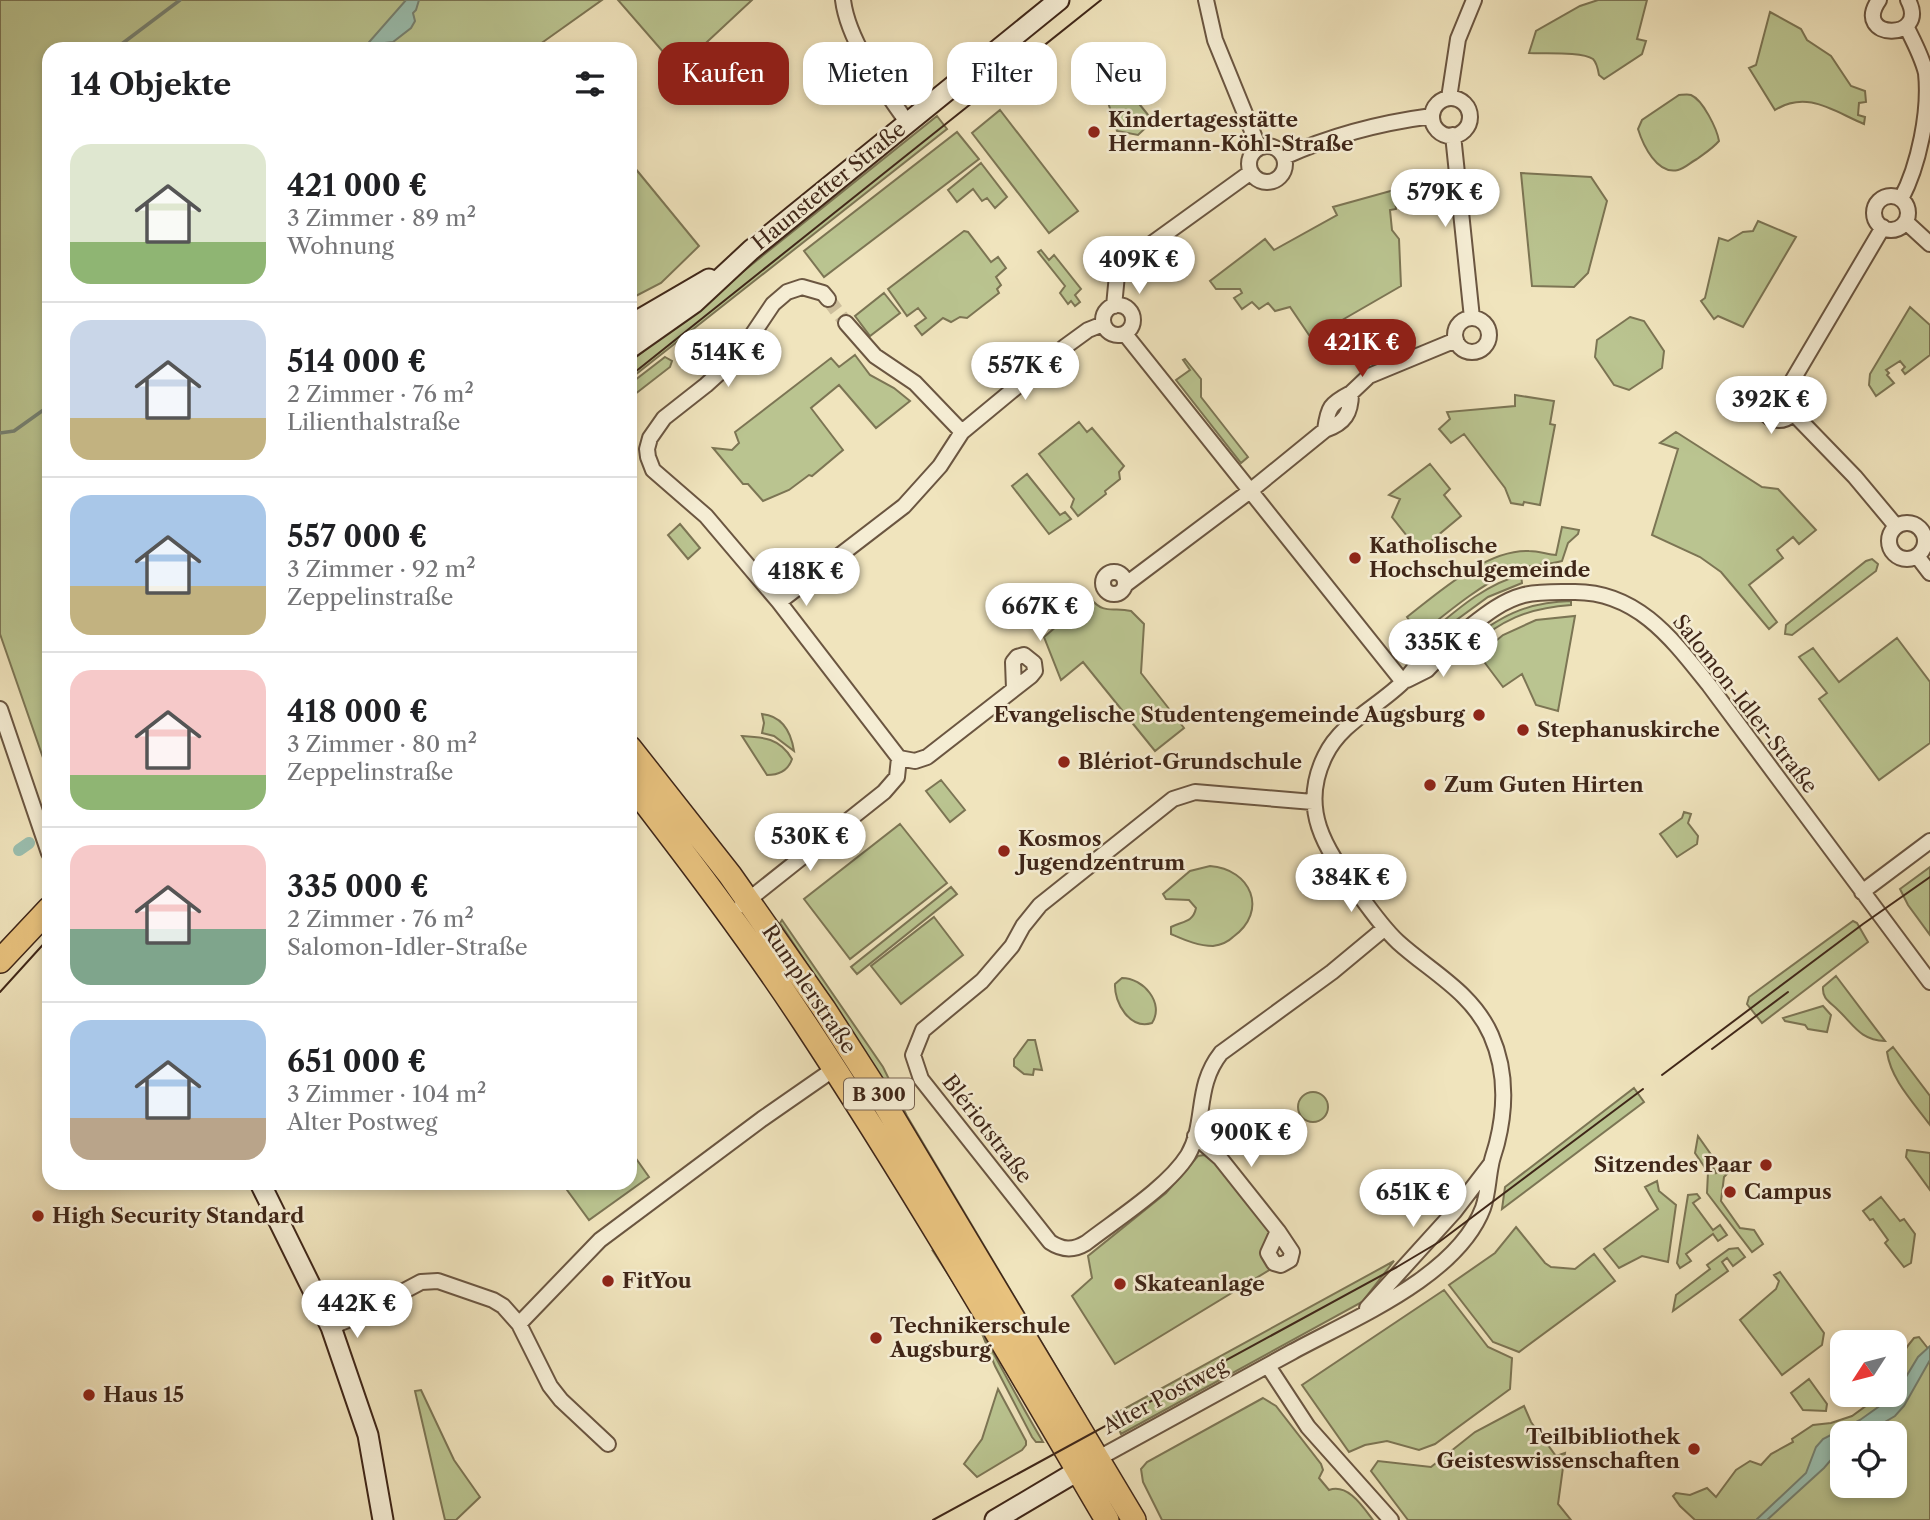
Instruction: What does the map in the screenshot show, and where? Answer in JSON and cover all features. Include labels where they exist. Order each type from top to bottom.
[{"type":"main road","name":"Haunstetter Straße","points":[[637,343],[694,303],[731,266],[1059,0]]},
{"type":"main road","name":"Haunstetter Straße","points":[[637,321],[731,266]]},
{"type":"main road","name":"Rumplerstraße","points":[[637,757],[748,901],[824,1009],[880,1096],[1088,1465]]},
{"type":"main road","name":"Rumplerstraße","points":[[637,792],[729,914],[834,1069],[1088,1465]]},
{"type":"main road","points":[[0,961],[42,916]]},
{"type":"main road","points":[[263,1190],[331,1326],[368,1435],[383,1520]]},
{"type":"main road","name":"Alter Postweg","points":[[995,1520],[1088,1465]]},
{"type":"main road","name":"B 300","points":[[1088,1465],[1107,1520]]},
{"type":"main road","name":"B 300","points":[[1088,1465],[1134,1520]]},
{"type":"street","points":[[843,0],[858,44],[907,122]]},
{"type":"street","points":[[1206,0],[1219,51],[1259,148]]},
{"type":"street","points":[[1449,98],[1458,39],[1474,0]]},
{"type":"street","points":[[1879,0],[1874,18],[1880,27],[1896,32],[1907,28]]},
{"type":"street","points":[[1901,198],[1909,183],[1927,128],[1929,109],[1927,74],[1907,28],[1913,12],[1908,0]]},
{"type":"street","points":[[1449,98],[1461,101],[1469,115],[1467,126],[1453,135],[1447,135],[1436,128],[1432,116],[1436,105],[1449,98]]},
{"type":"street","points":[[1284,157],[1322,140],[1362,127],[1432,116]]},
{"type":"street","points":[[1453,135],[1472,318]]},
{"type":"street","points":[[1259,148],[1276,148],[1284,157],[1285,169],[1278,179],[1260,181],[1251,172],[1251,156],[1259,148]]},
{"type":"street","points":[[1103,324],[1105,313],[1114,306],[1117,275],[1125,262],[1251,172]]},
{"type":"street","points":[[1888,196],[1901,198],[1908,210],[1906,222],[1898,229],[1883,227],[1875,217],[1878,201],[1888,196]]},
{"type":"street","points":[[1906,222],[1930,244]]},
{"type":"street","points":[[1788,388],[1883,227]]},
{"type":"street","points":[[828,299],[824,293],[802,287],[780,298],[764,316],[738,356],[664,418],[650,438],[647,449],[653,470],[706,516],[779,602],[899,758],[915,761],[928,757],[1014,688]]},
{"type":"street","points":[[1103,324],[1112,334],[1125,334],[1131,328],[1132,315],[1127,308],[1114,306]]},
{"type":"street","points":[[1467,318],[1472,318],[1487,326],[1489,338],[1484,347],[1474,352],[1458,345],[1456,340],[1458,325],[1467,318]]},
{"type":"street","points":[[846,323],[875,356],[915,383],[962,432]]},
{"type":"street","points":[[779,602],[904,506],[940,466],[962,432],[1066,346],[1088,330],[1103,324]]},
{"type":"street","points":[[1125,334],[1403,682]]},
{"type":"street","points":[[1125,585],[1250,491],[1325,430],[1340,425],[1351,410],[1351,393],[1369,376],[1456,340]]},
{"type":"street","points":[[1778,385],[1788,388],[1797,401],[1793,413],[1787,418],[1770,418],[1763,409],[1763,397],[1769,389],[1778,385]]},
{"type":"street","points":[[1793,413],[1855,477],[1896,526]]},
{"type":"street","points":[[1910,523],[1923,532],[1925,545],[1917,556],[1903,558],[1892,550],[1889,538],[1896,526],[1910,523]]},
{"type":"street","points":[[1917,556],[1930,573]]},
{"type":"street","name":"Salomon-Idler-Straße","points":[[1491,1164],[1503,1105],[1502,1071],[1491,1036],[1476,1009],[1464,996],[1385,928],[1327,847],[1315,818],[1313,802],[1315,781],[1326,753],[1346,728],[1403,682],[1427,670],[1442,656],[1452,641],[1507,601],[1539,592],[1581,592],[1605,596],[1640,610],[1674,641],[1709,685],[1930,982]]},
{"type":"street","points":[[0,709],[42,832]]},
{"type":"street","points":[[729,914],[884,792],[897,777],[899,758]]},
{"type":"street","name":"Blériotstraße","points":[[1313,802],[1195,792],[1173,799],[1040,905],[1023,926],[1012,946],[982,981],[923,1030],[913,1055],[921,1079],[1050,1242],[1060,1248],[1080,1247],[1169,1178],[1188,1154],[1195,1136],[1204,1084],[1222,1054],[1332,972],[1385,928]]},
{"type":"street","points":[[1862,892],[1930,841]]},
{"type":"street","points":[[519,1324],[600,1240],[762,1119],[834,1069]]},
{"type":"street","points":[[1195,1136],[1220,1158],[1278,1231]]},
{"type":"street","name":"Alter Postweg","points":[[1088,1465],[1391,1300],[1419,1280],[1465,1238],[1483,1208],[1491,1164]]},
{"type":"street","name":"Alter Postweg","points":[[1360,1316],[1454,1212],[1491,1164]]},
{"type":"street","points":[[331,1326],[357,1316],[421,1282],[438,1281],[493,1300],[503,1306],[519,1324],[556,1393],[608,1444]]},
{"type":"street","points":[[1268,1366],[1308,1427],[1391,1520]]},
{"type":"green space","points":[[0,0],[602,0],[543,42],[42,42],[42,755],[0,634]]},
{"type":"green space","points":[[618,0],[752,0],[707,42],[658,42],[658,46]]},
{"type":"green space","points":[[1598,0],[1647,0],[1637,39],[1646,41],[1642,54],[1604,79],[1599,75],[1593,59],[1588,56],[1529,53],[1536,31],[1580,6]]},
{"type":"green space","points":[[1770,12],[1801,29],[1807,40],[1831,56],[1851,86],[1865,91],[1866,102],[1859,103],[1858,115],[1865,117],[1864,124],[1809,102],[1787,104],[1775,110],[1749,68],[1756,65]]},
{"type":"green space","points":[[1679,95],[1696,98],[1712,122],[1719,141],[1685,167],[1670,170],[1652,157],[1638,129],[1642,120]]},
{"type":"green space","points":[[1109,105],[1140,105],[1153,121],[1138,135],[1117,131]]},
{"type":"green space","points":[[1000,110],[1078,211],[1049,233],[972,133]]},
{"type":"green space","points":[[937,116],[947,129],[637,373],[637,356]]},
{"type":"green space","points":[[957,132],[979,159],[824,277],[804,251]]},
{"type":"green space","points":[[981,163],[1007,197],[995,208],[987,198],[982,201],[973,189],[957,202],[948,190]]},
{"type":"green space","points":[[637,171],[699,246],[661,283],[637,295]]},
{"type":"green space","points":[[1521,173],[1591,177],[1607,201],[1588,273],[1574,287],[1532,286]]},
{"type":"green space","points":[[1394,190],[1396,209],[1390,210],[1392,230],[1399,239],[1401,286],[1311,338],[1290,307],[1275,311],[1268,303],[1259,309],[1252,302],[1242,309],[1234,298],[1242,293],[1240,289],[1216,289],[1210,281],[1265,239],[1274,250],[1337,215],[1333,207]]},
{"type":"green space","points":[[1758,221],[1796,237],[1743,327],[1718,316],[1714,319],[1701,301],[1705,298],[1719,238],[1728,241],[1743,232],[1753,231]]},
{"type":"green space","points":[[964,231],[968,232],[991,262],[998,257],[1006,268],[996,277],[1001,285],[997,289],[999,293],[967,318],[960,317],[951,322],[943,318],[922,335],[915,326],[926,318],[918,308],[907,316],[888,289]]},
{"type":"green space","points":[[1041,250],[1049,260],[1054,255],[1081,289],[1075,295],[1080,302],[1075,306],[1071,301],[1068,304],[1060,293],[1065,286],[1038,252]]},
{"type":"green space","points":[[884,293],[900,313],[870,336],[855,316]]},
{"type":"green space","points":[[1910,307],[1930,325],[1930,355],[1905,374],[1902,370],[1905,367],[1900,361],[1886,370],[1894,383],[1876,396],[1869,385],[1870,374]]},
{"type":"green space","points":[[1630,317],[1644,321],[1664,351],[1662,368],[1629,390],[1614,385],[1595,357],[1597,340]]},
{"type":"green space","points":[[855,355],[870,375],[894,388],[910,401],[876,428],[839,385],[811,408],[843,450],[812,476],[809,475],[789,490],[763,501],[748,484],[743,484],[713,448],[732,450],[739,443],[735,432],[831,358],[839,367]]},
{"type":"green space","points":[[665,357],[672,361],[670,367],[637,393],[637,379]]},
{"type":"green space","points":[[1185,359],[1201,379],[1201,397],[1248,457],[1241,463],[1176,380],[1190,370],[1183,360]]},
{"type":"green space","points":[[1515,395],[1554,401],[1550,424],[1555,425],[1540,505],[1511,503],[1505,488],[1464,434],[1451,443],[1439,429],[1450,419],[1447,412],[1515,406]]},
{"type":"green space","points":[[1079,422],[1087,432],[1092,428],[1124,466],[1119,472],[1120,479],[1078,516],[1071,507],[1074,499],[1039,454]]},
{"type":"green space","points":[[1676,432],[1762,487],[1778,489],[1816,530],[1799,544],[1793,537],[1777,550],[1783,558],[1749,585],[1777,622],[1769,629],[1721,572],[1700,557],[1652,535],[1678,449],[1660,443]]},
{"type":"green space","points":[[1430,464],[1450,489],[1444,495],[1461,516],[1419,551],[1392,517],[1400,499],[1389,495]]},
{"type":"green space","points":[[1027,474],[1060,515],[1065,512],[1071,519],[1049,534],[1012,486]]},
{"type":"green space","points":[[680,524],[700,548],[688,559],[668,535]]},
{"type":"green space","points":[[1562,527],[1579,530],[1568,543],[1562,561],[1522,568],[1497,578],[1419,635],[1407,617],[1480,564],[1513,552],[1529,551],[1556,555]]},
{"type":"green space","points":[[1872,559],[1878,564],[1876,571],[1792,635],[1785,634],[1786,625]]},
{"type":"green space","points":[[1521,575],[1522,583],[1488,597],[1418,648],[1417,643],[1466,603],[1492,586]]},
{"type":"green space","points":[[1090,598],[1105,609],[1131,611],[1144,624],[1141,673],[1184,728],[1155,751],[1083,662],[1061,680],[1044,637]]},
{"type":"green space","points":[[1571,601],[1571,605],[1541,609],[1515,617],[1467,650],[1463,645],[1513,613],[1540,604]]},
{"type":"green space","points":[[1575,616],[1558,711],[1536,705],[1522,674],[1503,687],[1479,655],[1503,635],[1536,620]]},
{"type":"green space","points":[[1897,638],[1930,682],[1930,743],[1879,780],[1819,699],[1827,693],[1799,657],[1813,648],[1839,682]]},
{"type":"green space","points":[[762,714],[775,718],[784,726],[791,737],[794,751],[774,736],[762,733]]},
{"type":"green space","points":[[742,736],[764,738],[782,747],[792,759],[788,767],[782,772],[767,775]]},
{"type":"green space","points":[[941,780],[965,810],[950,822],[926,791]]},
{"type":"green space","points":[[1684,812],[1691,814],[1688,823],[1698,836],[1697,844],[1677,857],[1660,834],[1682,818]]},
{"type":"green space","points":[[900,824],[947,883],[850,959],[804,899]]},
{"type":"green space","points":[[1210,866],[1224,869],[1245,883],[1252,904],[1244,927],[1229,940],[1213,946],[1197,944],[1171,934],[1171,927],[1190,919],[1196,908],[1189,900],[1166,899],[1163,894],[1190,871]]},
{"type":"green space","points":[[1930,867],[1930,935],[1900,889]]},
{"type":"green space","points":[[951,887],[957,894],[857,974],[851,967]]},
{"type":"green space","points":[[934,917],[963,955],[901,1004],[871,966]]},
{"type":"green space","points":[[782,920],[883,1067],[907,1116],[1086,1417],[874,1066],[780,923]]},
{"type":"green space","points":[[1853,921],[1868,942],[1762,1023],[1747,1004],[1749,997]]},
{"type":"green space","points":[[1836,976],[1885,1041],[1863,1035],[1827,1000],[1823,987]]},
{"type":"green space","points":[[1122,978],[1137,982],[1150,993],[1156,1008],[1152,1023],[1137,1023],[1120,1007],[1115,984]]},
{"type":"green space","points":[[1823,1006],[1831,1015],[1827,1032],[1808,1029],[1805,1025],[1785,1021],[1783,1018]]},
{"type":"green space","points":[[1028,1040],[1035,1040],[1042,1070],[1034,1069],[1033,1075],[1024,1074],[1014,1066],[1014,1059]]},
{"type":"green space","points":[[1893,1047],[1930,1096],[1930,1125],[1893,1072],[1887,1052]]},
{"type":"green space","points":[[1634,1088],[1644,1102],[1502,1209],[1505,1187]]},
{"type":"green space","points":[[1313,1092],[1323,1097],[1328,1107],[1323,1117],[1313,1122],[1303,1117],[1298,1107],[1303,1097]]},
{"type":"green space","points":[[1698,1136],[1712,1156],[1710,1161],[1716,1173],[1723,1169],[1727,1174],[1724,1177],[1721,1201],[1740,1228],[1754,1230],[1763,1244],[1752,1252],[1707,1193],[1708,1172],[1695,1153]]},
{"type":"green space","points":[[1907,1150],[1930,1153],[1930,1190],[1906,1157]]},
{"type":"green space","points":[[1204,1155],[1215,1162],[1268,1228],[1263,1258],[1271,1269],[1115,1364],[1072,1296],[1092,1278],[1088,1256],[1166,1193],[1198,1156]]},
{"type":"green space","points":[[637,1160],[649,1177],[637,1186]]},
{"type":"green space","points":[[1657,1181],[1659,1191],[1676,1205],[1668,1262],[1642,1256],[1619,1268],[1604,1249],[1658,1209],[1645,1187]]},
{"type":"green space","points":[[567,1190],[631,1190],[589,1220]]},
{"type":"green space","points":[[1697,1194],[1700,1198],[1693,1203],[1713,1230],[1720,1225],[1727,1235],[1718,1241],[1713,1234],[1686,1254],[1691,1261],[1680,1268],[1677,1263],[1688,1195]]},
{"type":"green space","points":[[1881,1197],[1900,1221],[1904,1219],[1915,1234],[1911,1263],[1904,1267],[1885,1243],[1888,1240],[1873,1219],[1870,1220],[1863,1211]]},
{"type":"green space","points":[[1516,1227],[1551,1267],[1575,1269],[1594,1254],[1615,1281],[1519,1352],[1493,1342],[1449,1285],[1495,1253]]},
{"type":"green space","points":[[1738,1248],[1745,1257],[1733,1266],[1727,1258],[1722,1262],[1728,1271],[1673,1311],[1676,1295],[1710,1269],[1707,1265],[1729,1249]]},
{"type":"green space","points":[[933,1251],[939,1252],[967,1303]]},
{"type":"green space","points":[[1394,1261],[1362,1302],[1121,1434],[1113,1415]]},
{"type":"green space","points":[[1780,1272],[1824,1333],[1822,1345],[1782,1375],[1740,1320],[1776,1289],[1779,1281],[1774,1275]]},
{"type":"green space","points":[[1444,1290],[1488,1347],[1512,1358],[1510,1389],[1435,1444],[1419,1450],[1387,1441],[1365,1445],[1349,1452],[1302,1385]]},
{"type":"green space","points":[[979,1327],[1043,1442],[1036,1442],[1032,1437],[995,1366]]},
{"type":"green space","points":[[1919,1337],[1930,1351],[1930,1520],[1695,1520],[1673,1496],[1676,1493],[1690,1495],[1707,1488],[1716,1497],[1736,1470],[1750,1461],[1761,1465],[1771,1454],[1793,1442],[1792,1439],[1813,1425],[1830,1423],[1830,1498],[1907,1498],[1907,1421],[1837,1421],[1852,1416],[1864,1407],[1908,1407],[1908,1346],[1914,1338]]},
{"type":"green space","points":[[1809,1379],[1827,1404],[1826,1411],[1803,1410],[1791,1393]]},
{"type":"green space","points":[[998,1389],[1026,1445],[977,1477],[964,1464],[982,1439]]},
{"type":"green space","points":[[421,1390],[454,1460],[480,1497],[456,1520],[445,1520],[415,1391]]},
{"type":"green space","points":[[1263,1398],[1276,1406],[1321,1464],[1323,1470],[1319,1478],[1329,1490],[1349,1493],[1373,1520],[1162,1520],[1143,1482],[1141,1469],[1147,1462]]},
{"type":"green space","points":[[1524,1406],[1531,1422],[1556,1456],[1565,1453],[1558,1504],[1571,1520],[1408,1520],[1371,1471],[1378,1461],[1431,1467],[1475,1432]]},
{"type":"shaded area","points":[[406,0],[419,0],[413,13],[415,21],[411,28],[393,42],[369,42]]},
{"type":"shaded area","points":[[1930,1346],[1930,1360],[1908,1399],[1908,1374],[1918,1357]]},
{"type":"shaded area","points":[[1878,1407],[1903,1407],[1886,1421],[1858,1421]]},
{"type":"shaded area","points":[[1830,1435],[1830,1461],[1767,1520],[1756,1520],[1806,1473],[1816,1447]]},
{"type":"waterway","points":[[124,42],[180,0]]},
{"type":"waterway","points":[[0,433],[14,431],[42,411]]},
{"type":"waterway","points":[[19,850],[29,843]]},
{"type":"tunnel","points":[[828,299],[846,323]]},
{"type":"tram line","points":[[637,370],[1101,0]]},
{"type":"tram line","points":[[1662,1075],[1930,877]]},
{"type":"tram line","points":[[0,992],[42,946]]},
{"type":"tram line","points":[[1712,1049],[1788,992]]},
{"type":"tram line","points":[[933,1520],[1439,1242],[1643,1089]]},
{"type":"place","name":"Kindertagesstätte Hermann-Köhl-Straße","points":[[1094,132]]},
{"type":"place","name":"Katholische Hochschulgemeinde","points":[[1355,558]]},
{"type":"place","name":"Evangelische Studentengemeinde Augsburg","points":[[1479,715]]},
{"type":"place","name":"Stephanuskirche","points":[[1523,730]]},
{"type":"place","name":"Blériot-Grundschule","points":[[1064,762]]},
{"type":"place","name":"Zum Guten Hirten","points":[[1430,785]]},
{"type":"place","name":"Kosmos Jugendzentrum","points":[[1004,851]]},
{"type":"place","name":"Sitzendes Paar","points":[[1766,1165]]},
{"type":"place","name":"Campus","points":[[1730,1192]]},
{"type":"place","name":"High Security Standard","points":[[38,1216]]},
{"type":"place","name":"FitYou","points":[[608,1281]]},
{"type":"place","name":"Skateanlage","points":[[1120,1284]]},
{"type":"place","name":"Technikerschule Augsburg","points":[[876,1338]]},
{"type":"place","name":"Haus 15","points":[[89,1395]]},
{"type":"place","name":"Teilbibliothek Geisteswissenschaften","points":[[1694,1449]]}]
